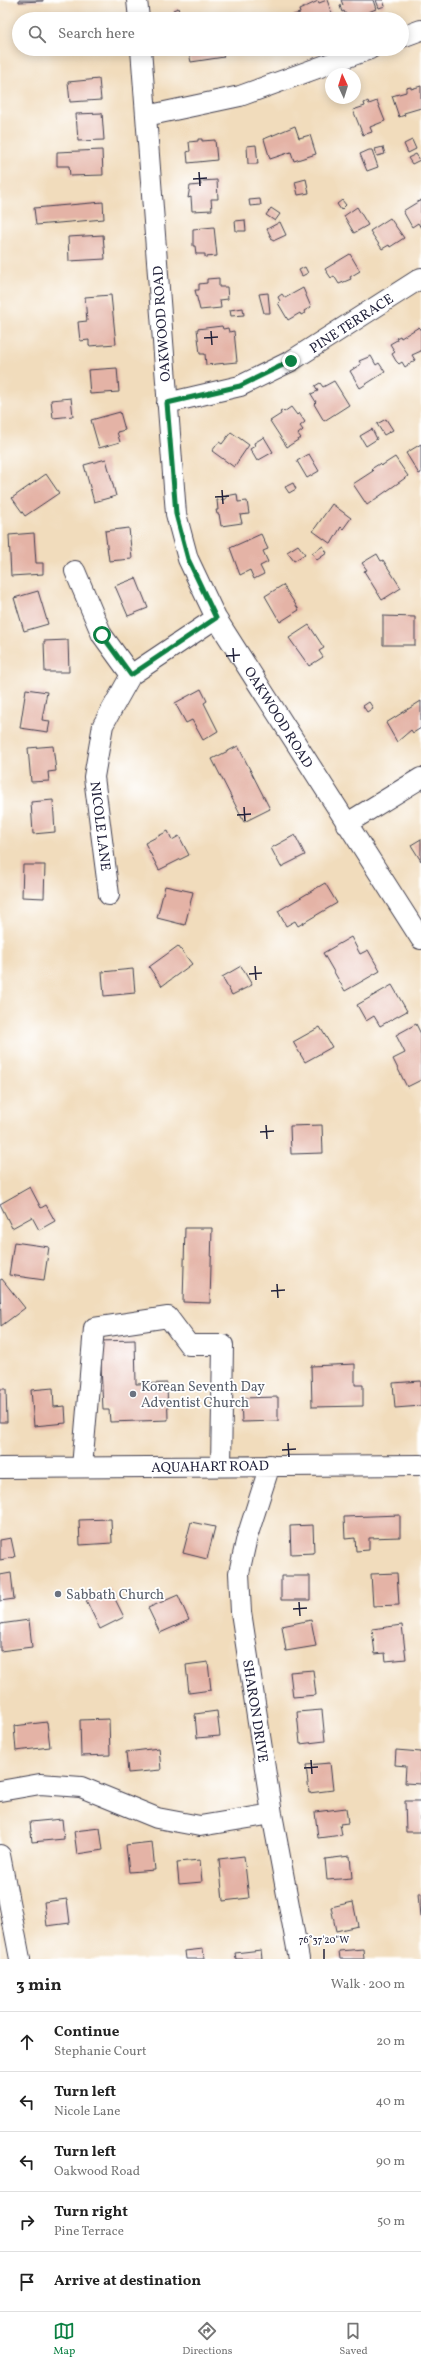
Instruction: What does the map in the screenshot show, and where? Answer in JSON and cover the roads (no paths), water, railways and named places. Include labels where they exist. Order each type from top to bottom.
[{"type":"street","points":[[137,0],[138,12]]},
{"type":"street","points":[[409,34],[421,30]]},
{"type":"street","name":"OAKWOOD ROAD","points":[[142,56],[176,514],[188,559],[216,618],[346,824],[421,939]]},
{"type":"street","points":[[146,116],[240,96],[351,56]]},
{"type":"street","name":"PINE TERRACE","points":[[167,403],[240,386],[291,361],[421,278]]},
{"type":"street","points":[[75,571],[102,635],[131,675]]},
{"type":"street","name":"NICOLE LANE","points":[[109,895],[94,777],[103,724],[131,675],[216,618]]},
{"type":"street","points":[[346,824],[421,778]]},
{"type":"street","points":[[82,1467],[94,1328],[168,1317],[189,1345],[223,1345],[221,1466]]},
{"type":"street","name":"SHARON DRIVE","points":[[270,1465],[247,1537],[239,1573],[241,1612],[272,1814],[299,1959]]},
{"type":"street","name":"AQUAHART ROAD","points":[[0,1468],[421,1465]]},
{"type":"street","points":[[0,1791],[40,1784],[81,1787],[157,1818],[200,1826],[272,1814]]},
{"type":"street","points":[[0,1855],[20,1959]]},
{"type":"place","name":"Korean Seventh Day Adventist Church","points":[[133,1394]]},
{"type":"place","name":"Sabbath Church","points":[[58,1594]]}]
